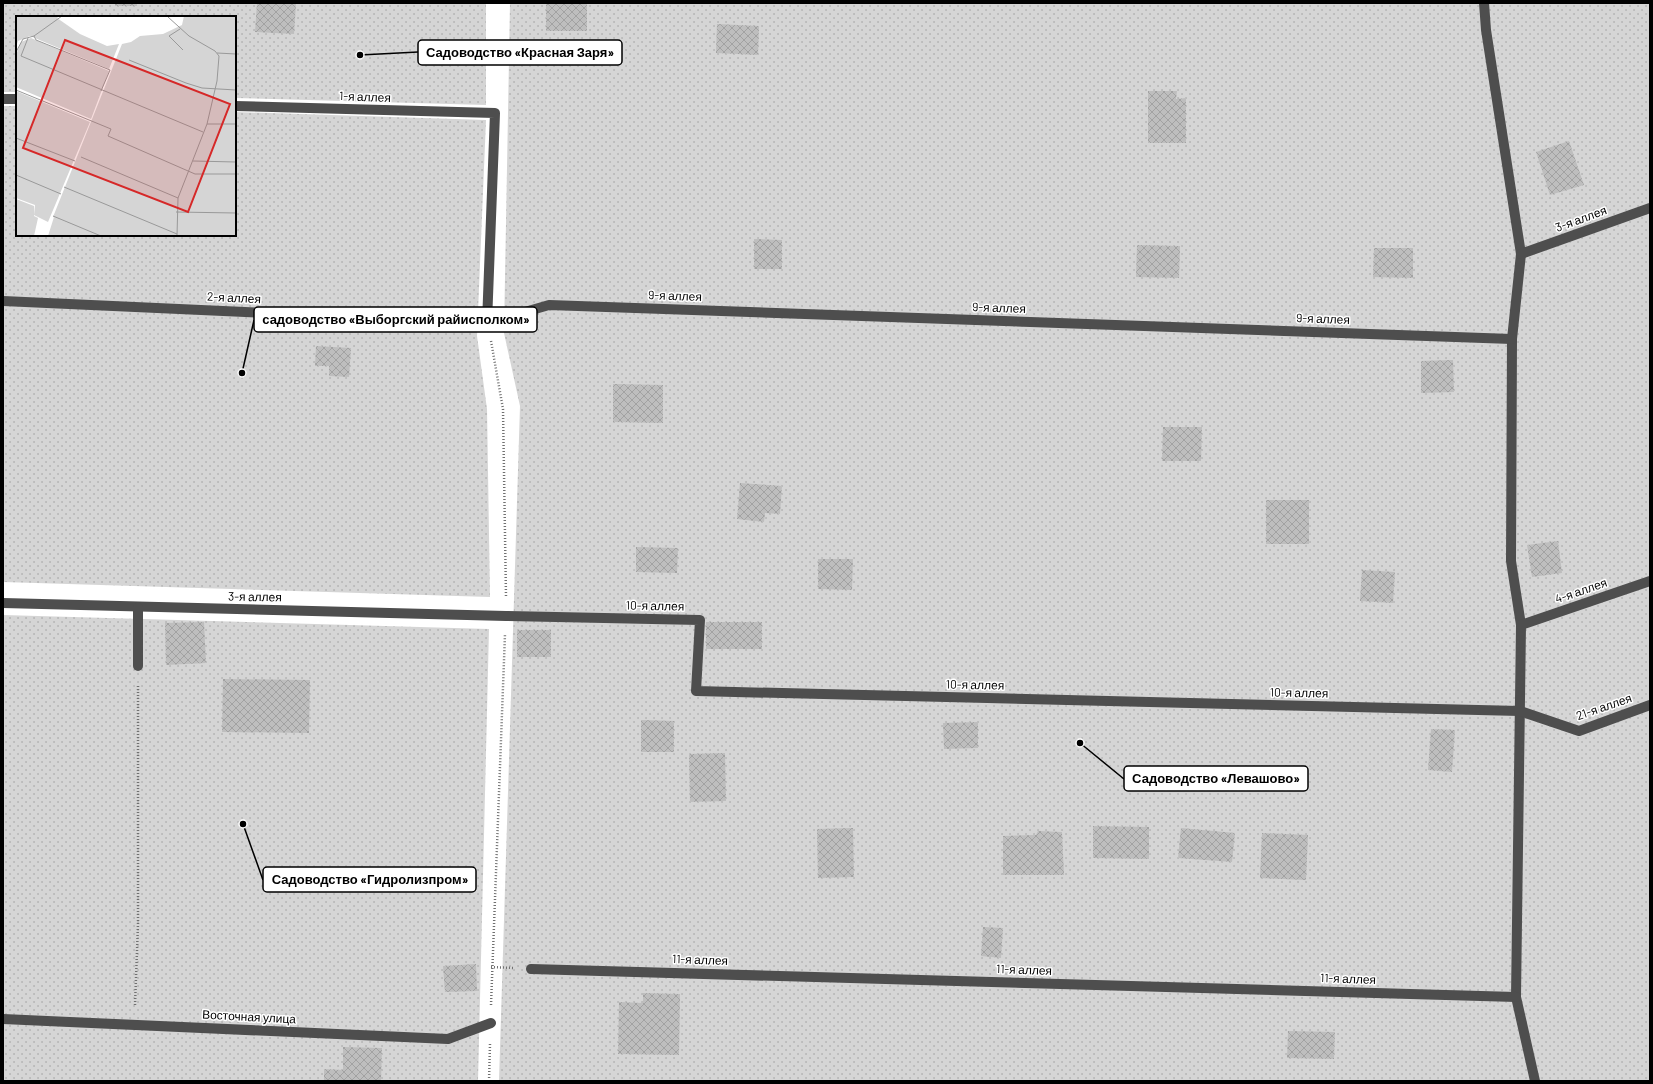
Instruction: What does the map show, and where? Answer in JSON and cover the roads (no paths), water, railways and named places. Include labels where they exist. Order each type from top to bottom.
[{"type":"street","points":[[1484,3],[1486,30],[1520,254],[1512,338],[1511,561],[1521,625],[1516,997],[1535,1081]]},
{"type":"street","points":[[3,98],[16,99]]},
{"type":"street","name":"1-я аллея","points":[[236,106],[495,114],[487,323]]},
{"type":"street","name":"3-я аллея","points":[[1520,254],[1650,208]]},
{"type":"street","name":"2-я аллея","points":[[3,301],[487,323]]},
{"type":"street","name":"9-я аллея","points":[[487,323],[549,305],[1512,338]]},
{"type":"street","name":"4-я аллея","points":[[1521,625],[1650,581]]},
{"type":"street","name":"3-я аллея","points":[[3,603],[506,616]]},
{"type":"street","points":[[138,607],[138,666]]},
{"type":"street","name":"10-я аллея","points":[[506,616],[700,620],[696,691],[1520,711]]},
{"type":"street","name":"21-я аллея","points":[[1520,711],[1578,732],[1650,705]]},
{"type":"street","name":"11-я аллея","points":[[532,969],[1516,997]]},
{"type":"street","name":"Восточная улица","points":[[3,1018],[448,1039],[491,1022]]},
{"type":"place","name":"Садоводство «Красная Заря»","points":[[360,55]]},
{"type":"place","name":"садоводство «Выборгский райисполком»","points":[[242,373]]},
{"type":"place","name":"Садоводство «Левашово»","points":[[1080,743]]},
{"type":"place","name":"Садоводство «Гидролизпром»","points":[[243,824]]}]
